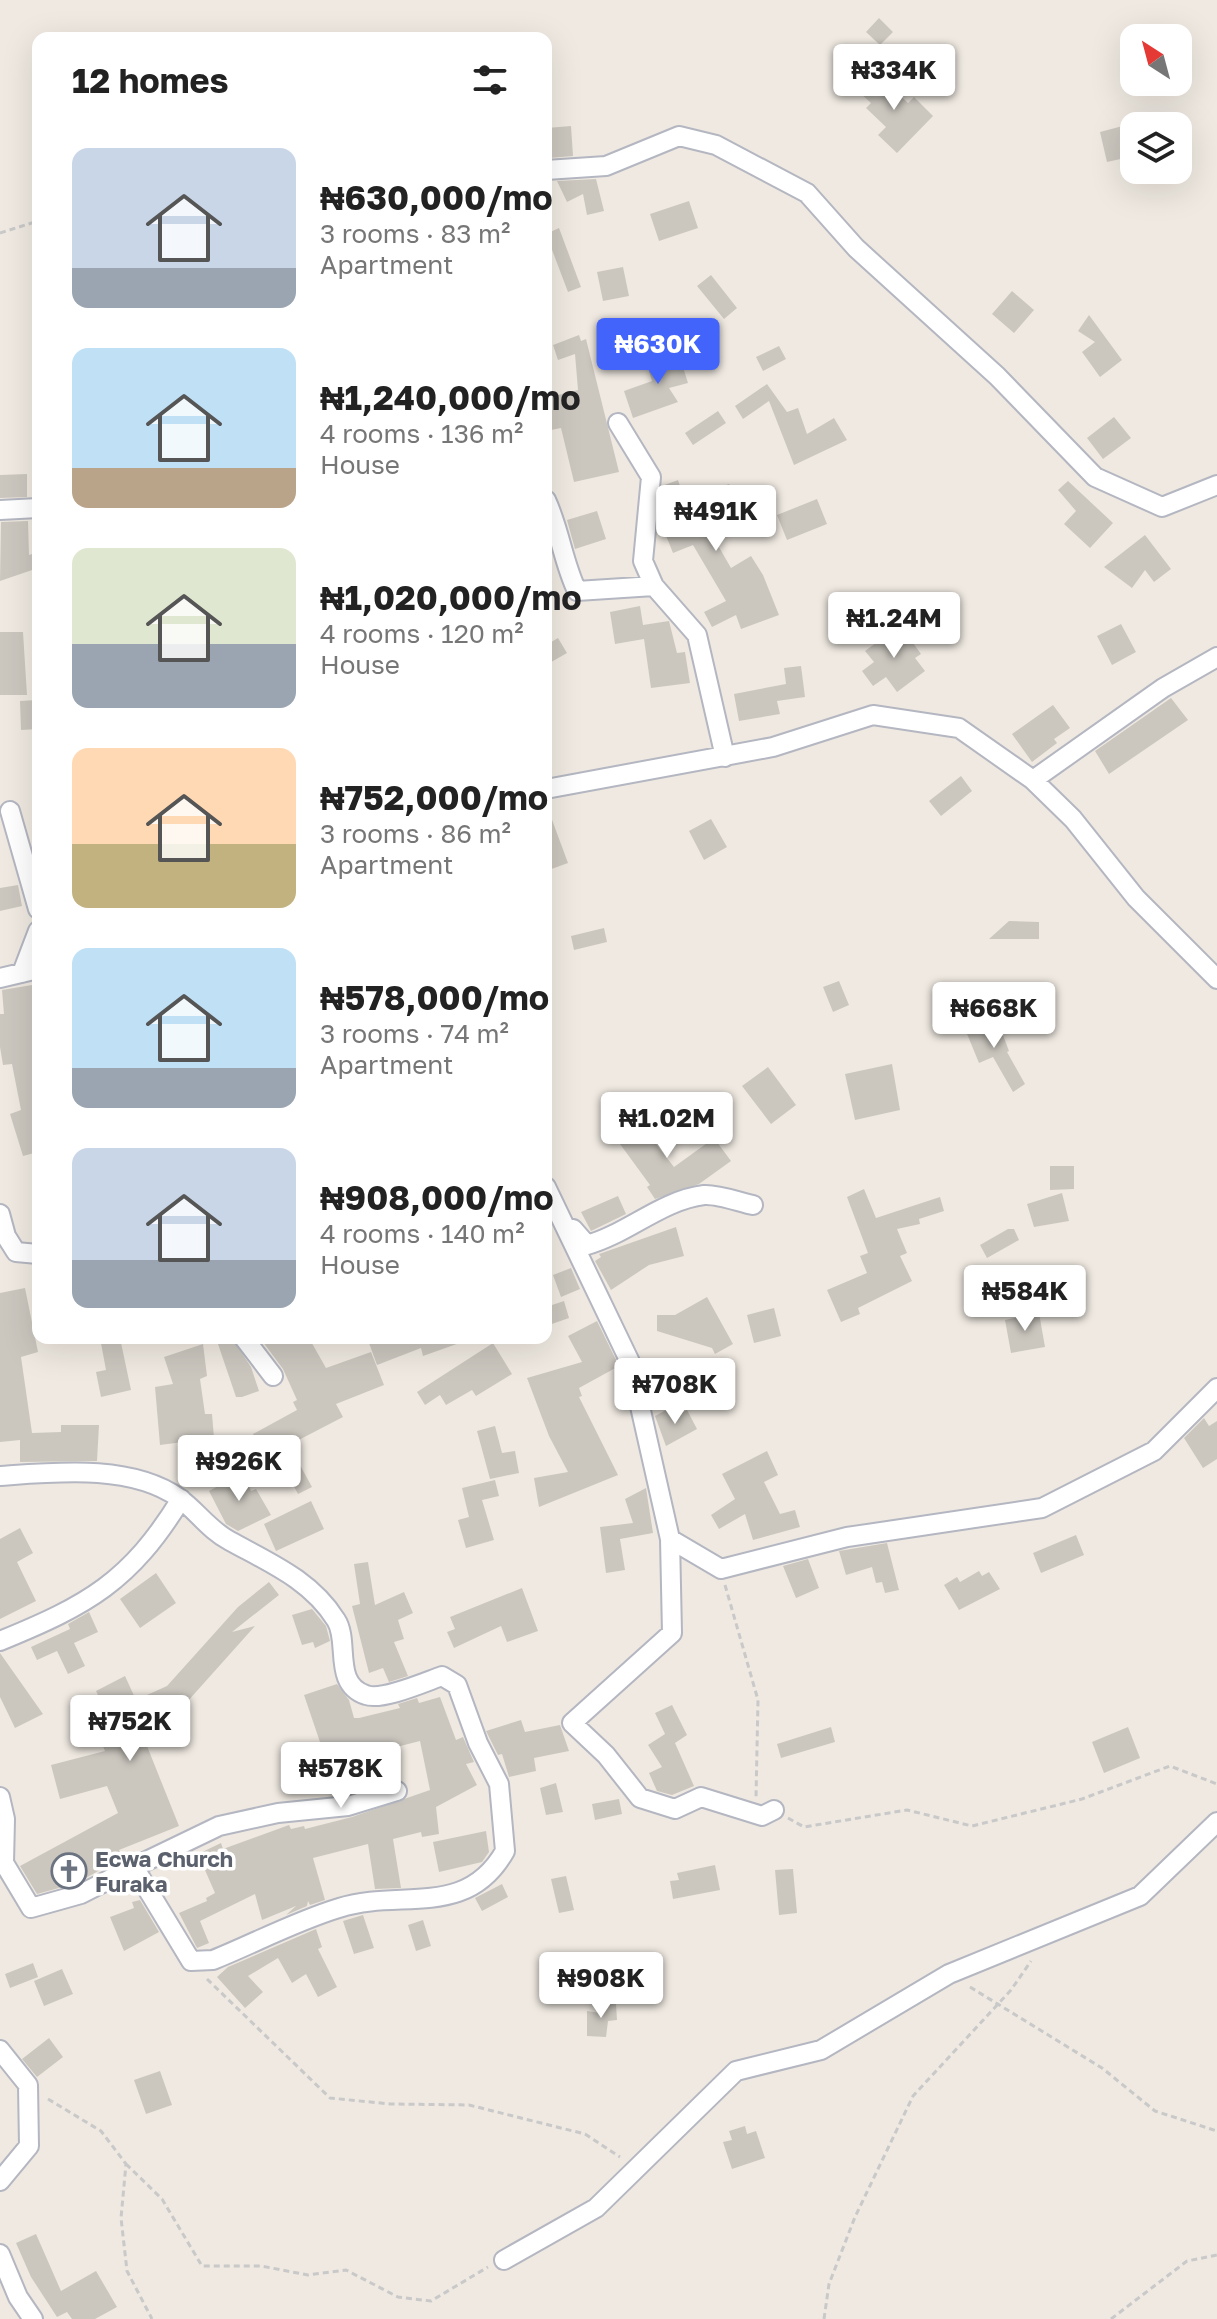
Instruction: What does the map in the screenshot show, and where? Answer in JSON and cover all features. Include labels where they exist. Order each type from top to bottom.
[{"type":"street","points":[[552,170],[606,166],[679,136],[716,145],[807,193],[856,248],[997,376],[1095,477],[1162,507],[1217,485]]},
{"type":"street","points":[[618,423],[651,477],[643,561],[654,586],[697,635],[725,757]]},
{"type":"street","points":[[0,510],[32,508]]},
{"type":"street","points":[[552,513],[559,529],[565,566],[577,591],[654,586]]},
{"type":"street","points":[[1033,780],[1163,688],[1217,657]]},
{"type":"street","points":[[552,788],[773,747],[873,715],[959,728],[1033,780],[1073,819],[1136,898],[1217,979]]},
{"type":"street","points":[[10,811],[32,888]]},
{"type":"street","points":[[0,978],[30,971]]},
{"type":"street","points":[[561,1215],[587,1245],[612,1238],[663,1210],[705,1195],[753,1205]]},
{"type":"street","points":[[552,1198],[630,1362],[670,1539],[672,1633],[572,1723],[606,1755],[640,1798],[675,1809],[701,1797],[762,1816],[774,1810]]},
{"type":"street","points":[[0,1214],[6,1236],[16,1252],[32,1253]]},
{"type":"street","points":[[249,1344],[273,1376]]},
{"type":"street","points":[[670,1539],[721,1569],[847,1537],[1042,1508],[1154,1451],[1217,1388]]},
{"type":"street","points":[[0,1476],[40,1473],[125,1476],[156,1484],[181,1499],[216,1533],[302,1581],[321,1598],[339,1623],[343,1666],[353,1686],[364,1695],[377,1697],[442,1676],[457,1685],[478,1743],[499,1784],[506,1833],[505,1851],[480,1884],[452,1895],[341,1907],[213,1960],[191,1961],[134,1867]]},
{"type":"street","points":[[0,1641],[61,1616],[121,1577],[154,1544],[181,1499]]},
{"type":"street","points":[[0,1797],[5,1819],[4,1863],[31,1908],[81,1894],[219,1826],[278,1813],[348,1806],[397,1791]]},
{"type":"street","points":[[504,2260],[596,2208],[736,2071],[821,2050],[949,1974],[1140,1896],[1217,1822]]},
{"type":"street","points":[[0,2050],[28,2085],[29,2146],[0,2181]]},
{"type":"street","points":[[0,2254],[18,2297],[33,2319]]},
{"type":"path","points":[[0,233],[32,223]]},
{"type":"path","points":[[721,1569],[758,1700],[756,1800],[804,1827],[907,1810],[972,1826],[1082,1799],[1170,1766],[1217,1784]]},
{"type":"path","points":[[824,2319],[829,2284],[855,2217],[913,2096],[998,2004],[1052,1932]]},
{"type":"path","points":[[191,1961],[231,2005],[277,2044],[330,2098],[390,2104],[469,2105],[585,2134],[639,2166]]},
{"type":"path","points":[[949,1974],[1102,2068],[1155,2111],[1217,2131]]},
{"type":"path","points":[[28,2085],[101,2131],[126,2164],[162,2199],[202,2266],[261,2266],[308,2275],[346,2270],[398,2297],[431,2301],[504,2260]]},
{"type":"path","points":[[126,2164],[121,2218],[127,2271],[152,2319]]},
{"type":"path","points":[[1111,2319],[1187,2261],[1217,2255]]},
{"type":"building","points":[[879,18],[893,32],[880,45],[866,32]]},
{"type":"building","points":[[875,72],[908,103],[914,97],[933,116],[897,153],[878,135],[886,127],[866,108],[871,103],[858,91]]},
{"type":"building","points":[[571,126],[573,156],[552,158],[552,128]]},
{"type":"building","points":[[1120,127],[1120,159],[1107,162],[1100,132]]},
{"type":"building","points":[[596,179],[604,211],[587,215],[583,194],[567,202],[557,181]]},
{"type":"building","points":[[689,201],[698,228],[659,241],[650,214]]},
{"type":"building","points":[[559,228],[581,287],[568,292],[552,250],[552,231]]},
{"type":"building","points":[[623,267],[629,296],[603,301],[597,272]]},
{"type":"building","points":[[711,275],[737,308],[724,319],[697,286]]},
{"type":"building","points":[[1012,291],[1034,310],[1014,333],[992,314]]},
{"type":"building","points":[[1089,315],[1122,360],[1100,377],[1082,352],[1095,342],[1078,331]]},
{"type":"building","points":[[579,335],[581,341],[586,339],[619,472],[574,482],[561,428],[552,430],[552,396],[578,390],[575,354],[558,360],[553,345]]},
{"type":"building","points":[[779,346],[786,359],[763,371],[756,357]]},
{"type":"building","points":[[677,348],[688,383],[669,388],[678,402],[633,418],[624,391],[652,381],[648,368],[663,363],[660,354]]},
{"type":"building","points":[[767,384],[787,412],[798,408],[807,434],[834,418],[847,440],[794,465],[769,401],[743,419],[735,406]]},
{"type":"building","points":[[718,411],[726,423],[693,445],[685,433]]},
{"type":"building","points":[[1114,417],[1131,438],[1103,459],[1087,438]]},
{"type":"building","points":[[27,474],[27,497],[0,498],[0,475]]},
{"type":"building","points":[[678,480],[685,501],[729,484],[741,516],[708,528],[731,568],[751,556],[763,575],[779,615],[741,629],[736,615],[712,627],[704,612],[726,601],[693,545],[673,553],[659,518],[662,486]]},
{"type":"building","points":[[1068,481],[1113,523],[1090,548],[1064,524],[1076,511],[1058,490]]},
{"type":"building","points":[[817,499],[827,524],[787,540],[777,515]]},
{"type":"building","points":[[597,511],[606,539],[575,549],[567,520]]},
{"type":"building","points":[[28,521],[32,570],[0,581],[1,522]]},
{"type":"building","points":[[1145,535],[1171,569],[1154,582],[1145,570],[1132,588],[1104,567]]},
{"type":"building","points":[[640,606],[643,625],[669,621],[677,653],[685,652],[690,683],[651,688],[644,639],[615,644],[610,612]]},
{"type":"building","points":[[1121,624],[1136,652],[1112,665],[1097,636]]},
{"type":"building","points":[[900,625],[921,654],[915,658],[925,671],[897,692],[886,677],[873,686],[862,671],[874,662],[865,651]]},
{"type":"building","points":[[0,632],[23,632],[27,695],[0,695]]},
{"type":"building","points":[[558,638],[567,653],[552,662],[552,642]]},
{"type":"building","points":[[801,666],[805,697],[777,701],[780,714],[739,721],[734,694],[786,684],[784,668]]},
{"type":"building","points":[[1171,698],[1188,720],[1109,774],[1095,751]]},
{"type":"building","points":[[32,700],[32,729],[21,730],[20,701]]},
{"type":"building","points":[[1053,705],[1070,728],[1054,739],[1057,743],[1032,762],[1012,734]]},
{"type":"building","points":[[961,776],[972,791],[941,816],[929,801]]},
{"type":"building","points":[[711,819],[727,847],[704,860],[689,831]]},
{"type":"building","points":[[552,820],[568,863],[552,869]]},
{"type":"building","points":[[18,885],[22,906],[0,911],[0,888]]},
{"type":"building","points":[[1009,921],[1039,922],[1039,939],[989,939]]},
{"type":"building","points":[[604,928],[607,942],[574,950],[571,936]]},
{"type":"building","points":[[839,981],[849,1005],[833,1012],[823,987]]},
{"type":"building","points":[[32,985],[32,1154],[23,1156],[10,1114],[21,1110],[12,1064],[3,1065],[0,1047],[0,1014],[4,1014],[2,990]]},
{"type":"building","points":[[996,1017],[1007,1052],[1025,1084],[1013,1092],[993,1057],[979,1063],[965,1029]]},
{"type":"building","points":[[892,1064],[900,1110],[855,1120],[845,1074]]},
{"type":"building","points":[[768,1067],[796,1105],[771,1124],[742,1086]]},
{"type":"building","points":[[631,1112],[674,1167],[714,1138],[731,1161],[699,1184],[655,1199],[647,1187],[650,1185],[609,1129]]},
{"type":"building","points":[[1050,1166],[1074,1166],[1074,1189],[1050,1190]]},
{"type":"building","points":[[864,1189],[876,1218],[940,1197],[944,1211],[919,1219],[920,1224],[897,1229],[907,1253],[900,1256],[912,1281],[858,1308],[860,1314],[841,1322],[827,1290],[867,1273],[860,1256],[868,1253],[847,1197]]},
{"type":"building","points":[[1062,1193],[1069,1221],[1034,1227],[1027,1204]]},
{"type":"building","points":[[618,1196],[626,1214],[591,1231],[581,1212]]},
{"type":"building","points":[[676,1227],[684,1256],[649,1265],[611,1290],[595,1261],[601,1257],[599,1254]]},
{"type":"building","points":[[1008,1229],[1014,1229],[1019,1240],[987,1258],[980,1245]]},
{"type":"building","points":[[571,1268],[580,1289],[561,1297],[553,1275]]},
{"type":"building","points":[[25,1288],[32,1322],[32,1344],[36,1344],[38,1352],[21,1357],[32,1433],[61,1432],[61,1425],[99,1425],[97,1461],[20,1462],[20,1440],[0,1442],[0,1293]]},
{"type":"building","points":[[707,1297],[733,1344],[715,1354],[712,1348],[657,1331],[657,1315],[675,1315]]},
{"type":"building","points":[[564,1301],[569,1318],[552,1324],[552,1305]]},
{"type":"building","points":[[774,1308],[781,1336],[754,1343],[747,1315]]},
{"type":"building","points":[[1039,1313],[1045,1347],[1011,1353],[1005,1320]]},
{"type":"building","points":[[597,1321],[619,1366],[579,1388],[582,1396],[579,1397],[618,1475],[539,1507],[534,1478],[568,1472],[549,1436],[527,1378],[582,1362],[568,1336]]},
{"type":"building","points":[[101,1344],[121,1344],[131,1390],[101,1397],[96,1372],[106,1370]]},
{"type":"building","points":[[203,1344],[207,1376],[200,1379],[205,1414],[212,1414],[214,1438],[160,1445],[155,1387],[173,1384],[164,1357]]},
{"type":"building","points":[[218,1344],[236,1344],[251,1367],[259,1391],[236,1397]]},
{"type":"building","points":[[264,1344],[312,1344],[326,1368],[371,1352],[384,1385],[336,1404],[343,1417],[289,1445],[312,1487],[298,1494],[286,1472],[277,1477],[253,1434],[297,1410],[293,1402],[297,1400],[283,1369]]},
{"type":"building","points":[[369,1344],[457,1344],[423,1356],[421,1348],[377,1365]]},
{"type":"building","points":[[491,1344],[512,1374],[476,1396],[472,1390],[446,1405],[440,1395],[425,1405],[417,1392]]},
{"type":"building","points":[[670,1408],[675,1416],[687,1410],[697,1429],[666,1446],[655,1416]]},
{"type":"building","points":[[1204,1418],[1209,1426],[1217,1421],[1217,1459],[1203,1468],[1184,1438]]},
{"type":"building","points":[[495,1426],[502,1453],[515,1451],[519,1473],[490,1479],[477,1431]]},
{"type":"building","points":[[767,1451],[778,1475],[764,1482],[780,1514],[795,1510],[800,1527],[753,1540],[745,1514],[719,1529],[711,1515],[735,1499],[722,1474]]},
{"type":"building","points":[[242,1473],[251,1491],[256,1489],[271,1515],[238,1531],[226,1524],[209,1491]]},
{"type":"building","points":[[495,1480],[499,1496],[482,1500],[494,1540],[466,1548],[458,1520],[469,1517],[462,1488]]},
{"type":"building","points":[[646,1488],[653,1533],[620,1539],[625,1570],[606,1573],[600,1527],[633,1523],[625,1499]]},
{"type":"building","points":[[311,1501],[324,1529],[276,1551],[264,1524]]},
{"type":"building","points":[[20,1528],[33,1553],[17,1562],[36,1601],[0,1619],[0,1539]]},
{"type":"building","points":[[1076,1535],[1084,1555],[1041,1573],[1033,1553]]},
{"type":"building","points":[[887,1543],[899,1590],[885,1593],[882,1582],[876,1583],[872,1567],[846,1575],[839,1551]]},
{"type":"building","points":[[808,1559],[819,1588],[796,1598],[783,1566]]},
{"type":"building","points":[[368,1562],[375,1605],[404,1592],[413,1613],[398,1620],[404,1639],[394,1642],[408,1676],[389,1682],[383,1668],[369,1673],[352,1606],[360,1604],[354,1564]]},
{"type":"building","points":[[979,1571],[982,1576],[989,1572],[1000,1589],[959,1610],[944,1585],[957,1577],[960,1582]]},
{"type":"building","points":[[156,1573],[176,1603],[140,1628],[120,1599]]},
{"type":"building","points":[[269,1582],[279,1595],[232,1632],[255,1626],[187,1702],[185,1700],[137,1721],[179,1826],[119,1850],[123,1857],[77,1883],[37,1894],[20,1866],[118,1813],[107,1786],[60,1799],[51,1765],[105,1751],[85,1704],[99,1697],[96,1691],[125,1676],[136,1700],[167,1686],[238,1607]]},
{"type":"building","points":[[522,1588],[538,1631],[507,1642],[501,1626],[454,1648],[447,1632],[455,1629],[450,1617]]},
{"type":"building","points":[[312,1609],[326,1626],[330,1641],[315,1648],[313,1642],[302,1645],[292,1615]]},
{"type":"building","points":[[89,1612],[98,1632],[74,1643],[85,1666],[68,1674],[57,1651],[37,1660],[31,1647],[70,1629],[68,1624]]},
{"type":"building","points":[[0,1653],[43,1714],[15,1728],[0,1697]]},
{"type":"building","points":[[337,1684],[349,1700],[354,1718],[400,1708],[398,1704],[417,1698],[419,1703],[440,1697],[456,1740],[463,1737],[474,1762],[466,1764],[477,1785],[436,1807],[439,1834],[422,1837],[421,1832],[393,1839],[401,1888],[375,1889],[368,1844],[313,1858],[325,1900],[310,1905],[308,1901],[307,1906],[286,1915],[296,1906],[262,1920],[255,1894],[200,1921],[209,1943],[197,1948],[179,1913],[207,1901],[206,1898],[215,1893],[198,1854],[221,1843],[223,1849],[289,1825],[291,1829],[304,1826],[305,1829],[352,1817],[430,1790],[420,1741],[369,1754],[376,1785],[338,1795],[304,1695]]},
{"type":"building","points":[[672,1705],[687,1735],[675,1743],[694,1786],[672,1795],[657,1791],[649,1773],[662,1767],[648,1745],[665,1734],[655,1713]]},
{"type":"building","points":[[521,1720],[525,1732],[560,1725],[569,1751],[534,1758],[536,1771],[509,1777],[502,1754],[498,1755],[486,1731]]},
{"type":"building","points":[[831,1727],[835,1742],[781,1758],[777,1744]]},
{"type":"building","points":[[1128,1727],[1140,1758],[1104,1773],[1092,1742]]},
{"type":"building","points":[[556,1783],[563,1812],[546,1815],[540,1788]]},
{"type":"building","points":[[619,1799],[622,1814],[595,1820],[592,1804]]},
{"type":"building","points":[[486,1831],[489,1852],[482,1862],[439,1872],[433,1842]]},
{"type":"building","points":[[715,1865],[720,1890],[673,1899],[670,1881],[679,1880],[677,1873]]},
{"type":"building","points":[[793,1869],[797,1913],[779,1915],[775,1870]]},
{"type":"building","points":[[566,1876],[574,1910],[559,1913],[551,1879]]},
{"type":"building","points":[[502,1884],[508,1897],[482,1911],[475,1898]]},
{"type":"building","points":[[140,1900],[159,1932],[124,1951],[110,1917],[134,1908],[132,1902]]},
{"type":"building","points":[[363,1915],[374,1948],[354,1954],[343,1921]]},
{"type":"building","points":[[423,1920],[431,1946],[416,1951],[408,1925]]},
{"type":"building","points":[[316,1929],[322,1947],[318,1949],[337,1987],[318,1997],[306,1974],[292,1983],[278,1958],[248,1976],[263,1992],[245,2008],[217,1977],[228,1967]]},
{"type":"building","points":[[33,1963],[38,1977],[10,1988],[5,1974]]},
{"type":"building","points":[[62,1969],[73,1994],[44,2006],[34,1981]]},
{"type":"building","points":[[600,2004],[616,2004],[617,2020],[608,2021],[606,2037],[587,2036],[587,2011],[600,2013]]},
{"type":"building","points":[[49,2038],[63,2057],[37,2077],[22,2059]]},
{"type":"building","points":[[160,2071],[172,2105],[146,2114],[134,2080]]},
{"type":"building","points":[[745,2126],[747,2134],[756,2131],[765,2158],[732,2169],[723,2142],[732,2140],[729,2131]]},
{"type":"building","points":[[36,2234],[61,2291],[96,2271],[117,2307],[95,2319],[72,2319],[67,2312],[57,2317],[31,2277],[16,2243]]},
{"type":"place","name":"Ecwa Church Furaka","points":[[69,1871]]}]
